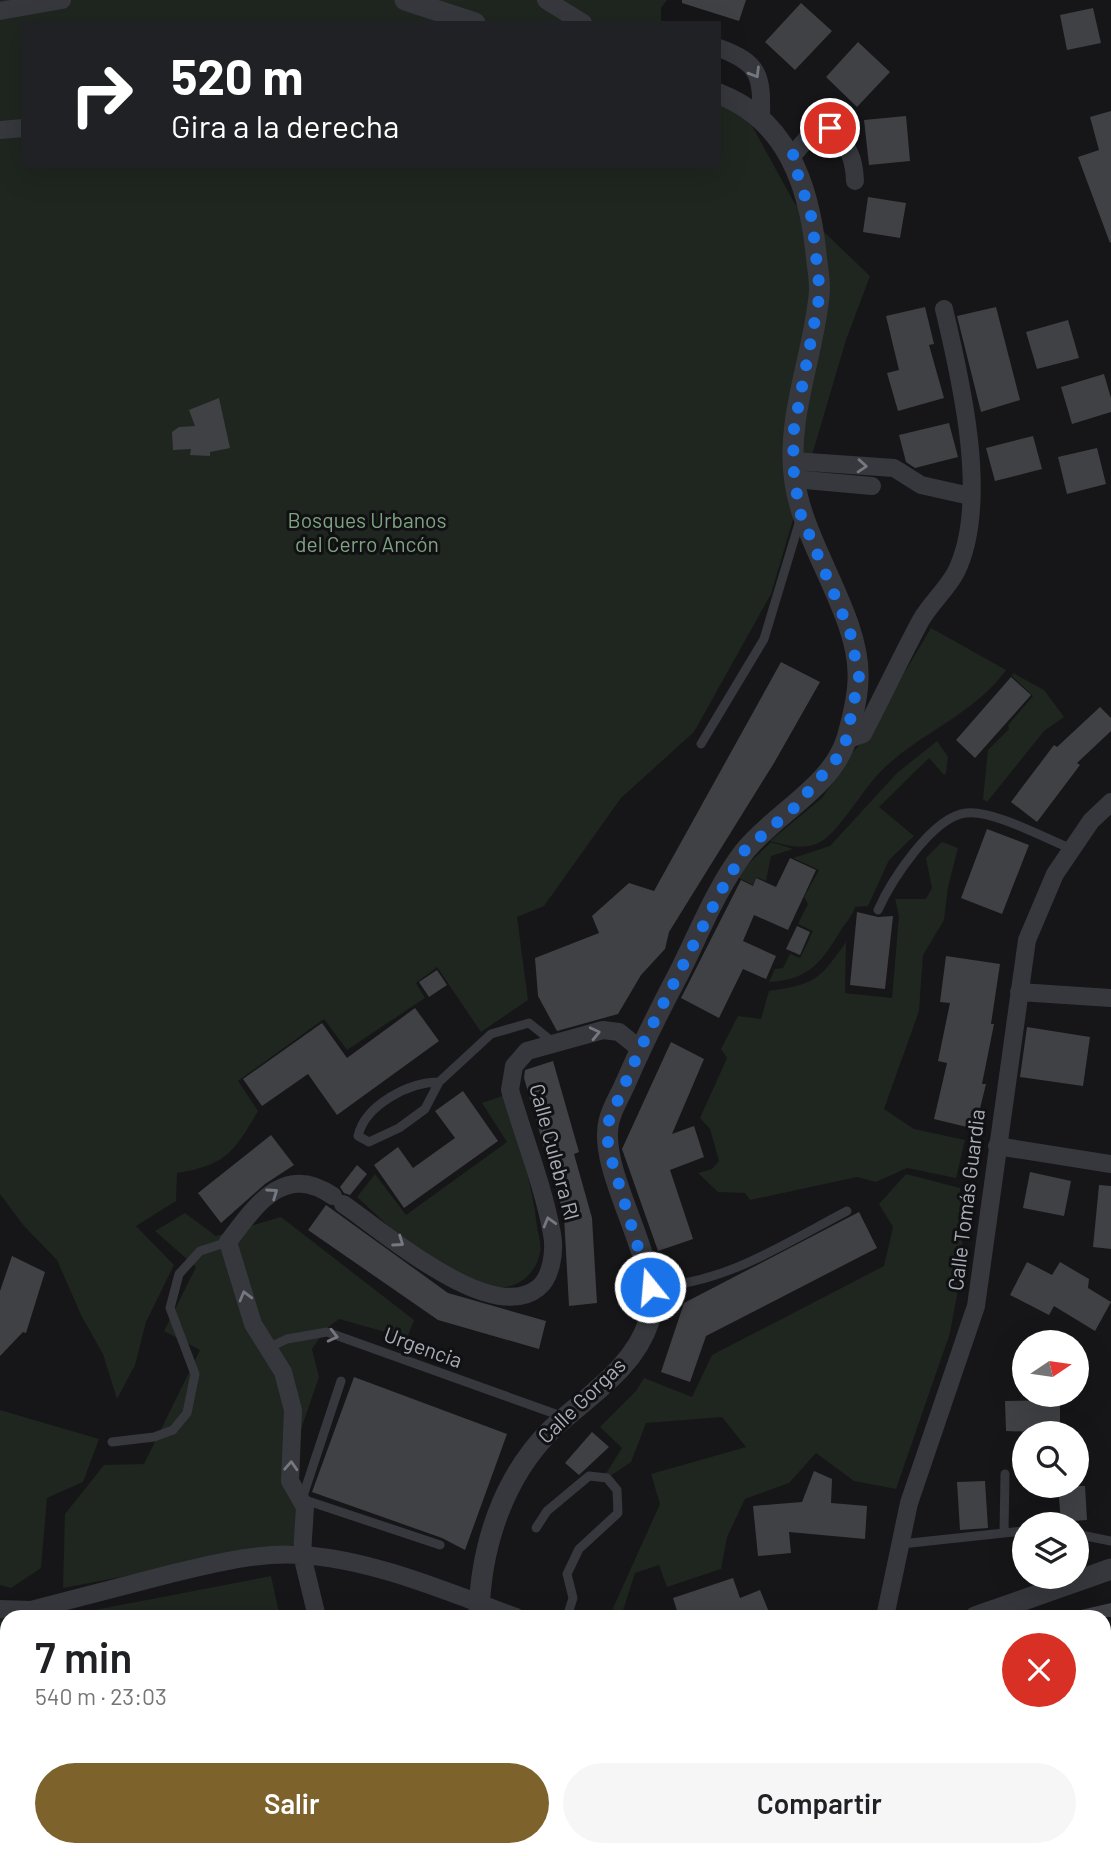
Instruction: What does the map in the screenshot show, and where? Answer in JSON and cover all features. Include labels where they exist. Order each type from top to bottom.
[{"type":"street","points":[[0,10],[62,0]]},
{"type":"street","points":[[405,0],[469,21]]},
{"type":"street","points":[[546,0],[580,21]]},
{"type":"street","points":[[721,49],[746,58],[761,84],[761,117]]},
{"type":"street","name":"Calle Gorgas","points":[[480,1610],[490,1529],[505,1496],[535,1448],[604,1384],[635,1348],[650,1320],[650,1287],[608,1148],[608,1123],[640,1049],[722,889],[745,850],[794,808],[838,757],[846,740],[859,677],[852,643],[801,515],[794,470],[793,434],[820,293],[812,219],[792,156],[761,117],[721,95]]},
{"type":"street","points":[[792,156],[817,127],[830,128],[848,146],[854,159],[855,181]]},
{"type":"street","points":[[0,130],[21,128]]},
{"type":"street","points":[[846,740],[863,734],[921,620],[956,572],[967,533],[970,496],[968,425],[944,309]]},
{"type":"street","points":[[794,470],[894,468],[921,485],[970,496]]},
{"type":"street","points":[[794,470],[872,485]]},
{"type":"street","name":"Calle Tomás Guardia","points":[[887,1610],[909,1503],[976,1306],[1027,940],[1055,874],[1091,821],[1111,802]]},
{"type":"street","points":[[1019,992],[1111,998]]},
{"type":"street","name":"Calle Culebra Rl","points":[[228,1242],[257,1205],[279,1188],[294,1182],[316,1184],[447,1278],[484,1294],[514,1298],[528,1296],[541,1286],[550,1271],[553,1236],[509,1090],[514,1066],[527,1051],[603,1030],[619,1032],[640,1049]]},
{"type":"street","points":[[997,1146],[1111,1164]]},
{"type":"street","points":[[228,1242],[253,1324],[283,1372],[293,1410],[290,1481],[305,1507],[302,1555],[315,1610]]},
{"type":"street","points":[[0,1609],[31,1610],[222,1562],[272,1554],[302,1555],[388,1573],[443,1589],[480,1610]]},
{"type":"street","points":[[995,1610],[1111,1569]]},
{"type":"lane","points":[[701,744],[764,639],[801,515]]},
{"type":"lane","points":[[878,910],[889,886],[932,833],[949,819],[965,813],[983,814],[1072,849]]},
{"type":"lane","points":[[439,1082],[424,1082],[408,1087],[383,1104],[360,1125],[358,1136],[369,1142],[400,1128],[425,1109],[439,1082],[491,1034],[529,1023],[555,1044]]},
{"type":"lane","points":[[650,1287],[674,1287],[716,1277],[847,1211]]},
{"type":"lane","points":[[112,1442],[154,1437],[173,1430],[187,1413],[195,1374],[170,1308],[179,1274],[200,1251],[228,1242]]},
{"type":"lane","name":"Urgencia","points":[[268,1348],[287,1339],[327,1332],[566,1418]]},
{"type":"lane","points":[[341,1381],[302,1499],[440,1545]]},
{"type":"lane","points":[[1004,1533],[1005,1474]]},
{"type":"lane","points":[[536,1528],[547,1511],[589,1476],[607,1478],[617,1490],[618,1513],[579,1549],[567,1574],[573,1598],[569,1610]]},
{"type":"lane","points":[[901,1544],[1012,1532]]},
{"type":"lane","points":[[1089,1537],[1111,1541]]},
{"type":"green space","name":"Bosques Urbanos del Cerro Ancón","points":[[0,0],[667,0],[661,8],[661,21],[21,21],[21,168],[721,168],[721,98],[739,102],[795,204],[870,276],[846,340],[771,594],[694,732],[621,798],[544,906],[517,917],[528,1000],[481,1032],[437,967],[416,983],[425,998],[347,1050],[324,1019],[238,1081],[258,1111],[235,1147],[207,1166],[177,1173],[176,1201],[136,1226],[174,1265],[146,1322],[135,1365],[117,1399],[103,1354],[82,1317],[57,1260],[24,1226],[0,1194]]},
{"type":"green space","points":[[931,628],[1006,670],[979,699],[912,745],[881,771],[829,836],[816,844],[803,847],[770,841],[822,798],[865,739]]},
{"type":"green space","points":[[1013,673],[1044,690],[1064,717],[1044,731],[987,802],[983,799],[988,750],[1009,729],[1008,725],[1033,696],[1012,676]]},
{"type":"green space","points":[[937,741],[948,757],[946,773],[944,775],[929,758],[879,807],[914,836],[889,860],[868,906],[855,907],[827,951],[813,967],[794,978],[769,982],[775,969],[783,968],[790,954],[800,958],[813,931],[798,924],[808,904],[804,897],[819,870],[793,858],[830,846],[897,773]]},
{"type":"green space","points":[[771,842],[793,849],[771,856],[766,881],[756,877],[753,885],[739,878],[745,867]]},
{"type":"green space","points":[[942,842],[958,848],[948,887],[944,920],[923,955],[919,1011],[884,1109],[914,1129],[965,1140],[956,1178],[907,1168],[876,1182],[857,1177],[750,1200],[745,1193],[718,1192],[698,1173],[712,1169],[719,1161],[710,1129],[700,1118],[727,1058],[721,1049],[738,1016],[761,1019],[769,991],[797,986],[815,978],[829,965],[846,942],[845,993],[892,998],[899,916],[895,899],[926,899],[932,888],[926,858]]},
{"type":"green space","points":[[505,1095],[528,1176],[540,1249],[535,1266],[527,1277],[500,1288],[478,1285],[455,1276],[432,1262],[357,1197],[375,1174],[406,1215],[507,1142],[482,1103]]},
{"type":"green space","points":[[906,1174],[960,1188],[963,1262],[950,1333],[896,1489],[854,1481],[816,1453],[789,1483],[745,1499],[727,1537],[721,1569],[667,1587],[659,1565],[635,1573],[623,1610],[612,1610],[660,1504],[651,1474],[746,1447],[722,1417],[646,1423],[631,1462],[600,1483],[622,1448],[600,1427],[636,1391],[644,1378],[692,1397],[712,1355],[884,1266],[893,1227],[879,1204]]},
{"type":"green space","points":[[185,1213],[216,1236],[281,1217],[414,1320],[407,1338],[339,1319],[327,1328],[312,1349],[319,1377],[287,1470],[302,1516],[296,1544],[63,1588],[65,1514],[104,1465],[144,1464],[200,1350],[164,1331],[196,1267],[155,1231]]},
{"type":"green space","points":[[0,1410],[99,1439],[83,1482],[47,1498],[41,1568],[11,1588],[0,1585]]},
{"type":"green space","points":[[271,1576],[278,1610],[95,1610]]},
{"type":"building","points":[[682,0],[746,0],[739,21],[682,3]]},
{"type":"building","points":[[801,3],[832,31],[795,70],[765,42]]},
{"type":"building","points":[[1093,8],[1101,43],[1067,50],[1060,15]]},
{"type":"building","points":[[858,42],[890,72],[857,107],[826,77]]},
{"type":"building","points":[[1111,111],[1110,243],[1078,157],[1099,150],[1090,117]]},
{"type":"building","points":[[906,116],[910,161],[869,165],[864,120]]},
{"type":"building","points":[[868,197],[906,203],[900,238],[863,232]]},
{"type":"building","points":[[925,307],[934,344],[929,345],[944,398],[898,411],[887,373],[899,370],[886,316]]},
{"type":"building","points":[[996,307],[1020,400],[981,412],[957,316]]},
{"type":"building","points":[[1068,320],[1079,358],[1037,369],[1026,332]]},
{"type":"building","points":[[1104,374],[1111,398],[1111,412],[1072,424],[1061,387]]},
{"type":"building","points":[[219,398],[230,448],[210,452],[210,456],[190,455],[191,449],[173,450],[172,432],[179,427],[195,426],[189,410]]},
{"type":"building","points":[[949,423],[958,457],[915,468],[906,462],[899,435]]},
{"type":"building","points":[[1033,436],[1042,469],[995,481],[986,448]]},
{"type":"building","points":[[1097,448],[1106,484],[1067,494],[1058,457]]},
{"type":"building","points":[[781,662],[820,682],[774,763],[669,932],[665,949],[641,975],[618,1014],[557,1031],[538,996],[535,958],[599,933],[592,916],[629,883],[654,891]]},
{"type":"building","points":[[1011,677],[1031,695],[975,758],[956,740]]},
{"type":"building","points":[[1100,707],[1111,718],[1111,731],[1077,763],[1080,765],[1037,822],[1011,802],[1054,745],[1057,747]]},
{"type":"building","points":[[987,829],[1029,845],[1002,914],[961,898]]},
{"type":"building","points":[[790,858],[816,870],[788,930],[754,915],[743,941],[776,956],[766,979],[743,969],[719,1018],[681,998],[741,880],[753,886],[756,878],[776,887]]},
{"type":"building","points":[[857,912],[878,917],[893,916],[885,989],[850,985]]},
{"type":"building","points":[[797,926],[810,932],[800,955],[786,949]]},
{"type":"building","points":[[946,956],[1000,964],[991,1024],[994,1024],[982,1084],[986,1084],[975,1129],[934,1119],[947,1063],[938,1061],[950,1003],[940,1002]]},
{"type":"building","points":[[437,970],[447,985],[429,997],[419,982]]},
{"type":"building","points":[[415,1008],[439,1041],[337,1115],[308,1074],[262,1106],[243,1079],[322,1023],[347,1058]]},
{"type":"building","points":[[1027,1027],[1090,1037],[1083,1086],[1020,1077]]},
{"type":"building","points":[[671,1042],[704,1059],[672,1134],[694,1126],[704,1157],[670,1170],[693,1239],[658,1251],[622,1149]]},
{"type":"building","points":[[553,1061],[579,1152],[574,1154],[592,1218],[597,1303],[569,1306],[564,1216],[524,1078],[525,1070]]},
{"type":"building","points":[[463,1091],[498,1141],[404,1208],[374,1165],[398,1147],[413,1168],[455,1138],[435,1111]]},
{"type":"building","points":[[271,1135],[294,1165],[265,1184],[221,1223],[198,1193]]},
{"type":"building","points":[[357,1165],[367,1174],[350,1195],[344,1193],[340,1187]]},
{"type":"building","points":[[1030,1172],[1071,1181],[1064,1216],[1023,1208]]},
{"type":"building","points":[[1099,1185],[1111,1186],[1111,1249],[1093,1247]]},
{"type":"building","points":[[326,1205],[448,1293],[546,1321],[539,1349],[438,1320],[308,1230]]},
{"type":"building","points":[[859,1212],[877,1248],[706,1336],[690,1382],[661,1372],[684,1303]]},
{"type":"building","points":[[12,1256],[45,1272],[26,1333],[23,1332],[0,1356],[0,1291]]},
{"type":"building","points":[[1027,1262],[1052,1275],[1060,1262],[1089,1279],[1088,1288],[1111,1302],[1095,1331],[1054,1306],[1049,1315],[1010,1295]]},
{"type":"building","points":[[354,1377],[507,1434],[465,1550],[442,1538],[312,1492]]},
{"type":"building","points":[[1005,1401],[1012,1401],[1012,1407],[1060,1407],[1060,1421],[1012,1421],[1012,1431],[1006,1431]]},
{"type":"building","points":[[592,1432],[609,1447],[579,1475],[565,1463]]},
{"type":"building","points":[[814,1471],[832,1479],[831,1503],[867,1506],[865,1539],[789,1532],[791,1553],[758,1556],[753,1506],[802,1502]]},
{"type":"building","points":[[985,1481],[988,1528],[960,1530],[957,1482]]},
{"type":"building","points":[[1059,1498],[1086,1498],[1087,1512],[1060,1512]]},
{"type":"building","points":[[733,1578],[740,1598],[760,1590],[768,1610],[677,1610],[673,1598]]},
{"type":"building","points":[[1111,1603],[1111,1610],[1081,1610]]},
{"type":"route","points":[[650,1287],[608,1148],[608,1123],[640,1049],[722,889],[745,850],[794,808],[838,757],[846,740],[859,677],[850,632],[801,515],[794,479],[793,434],[820,293],[812,219],[792,156],[817,127],[830,128]]}]
